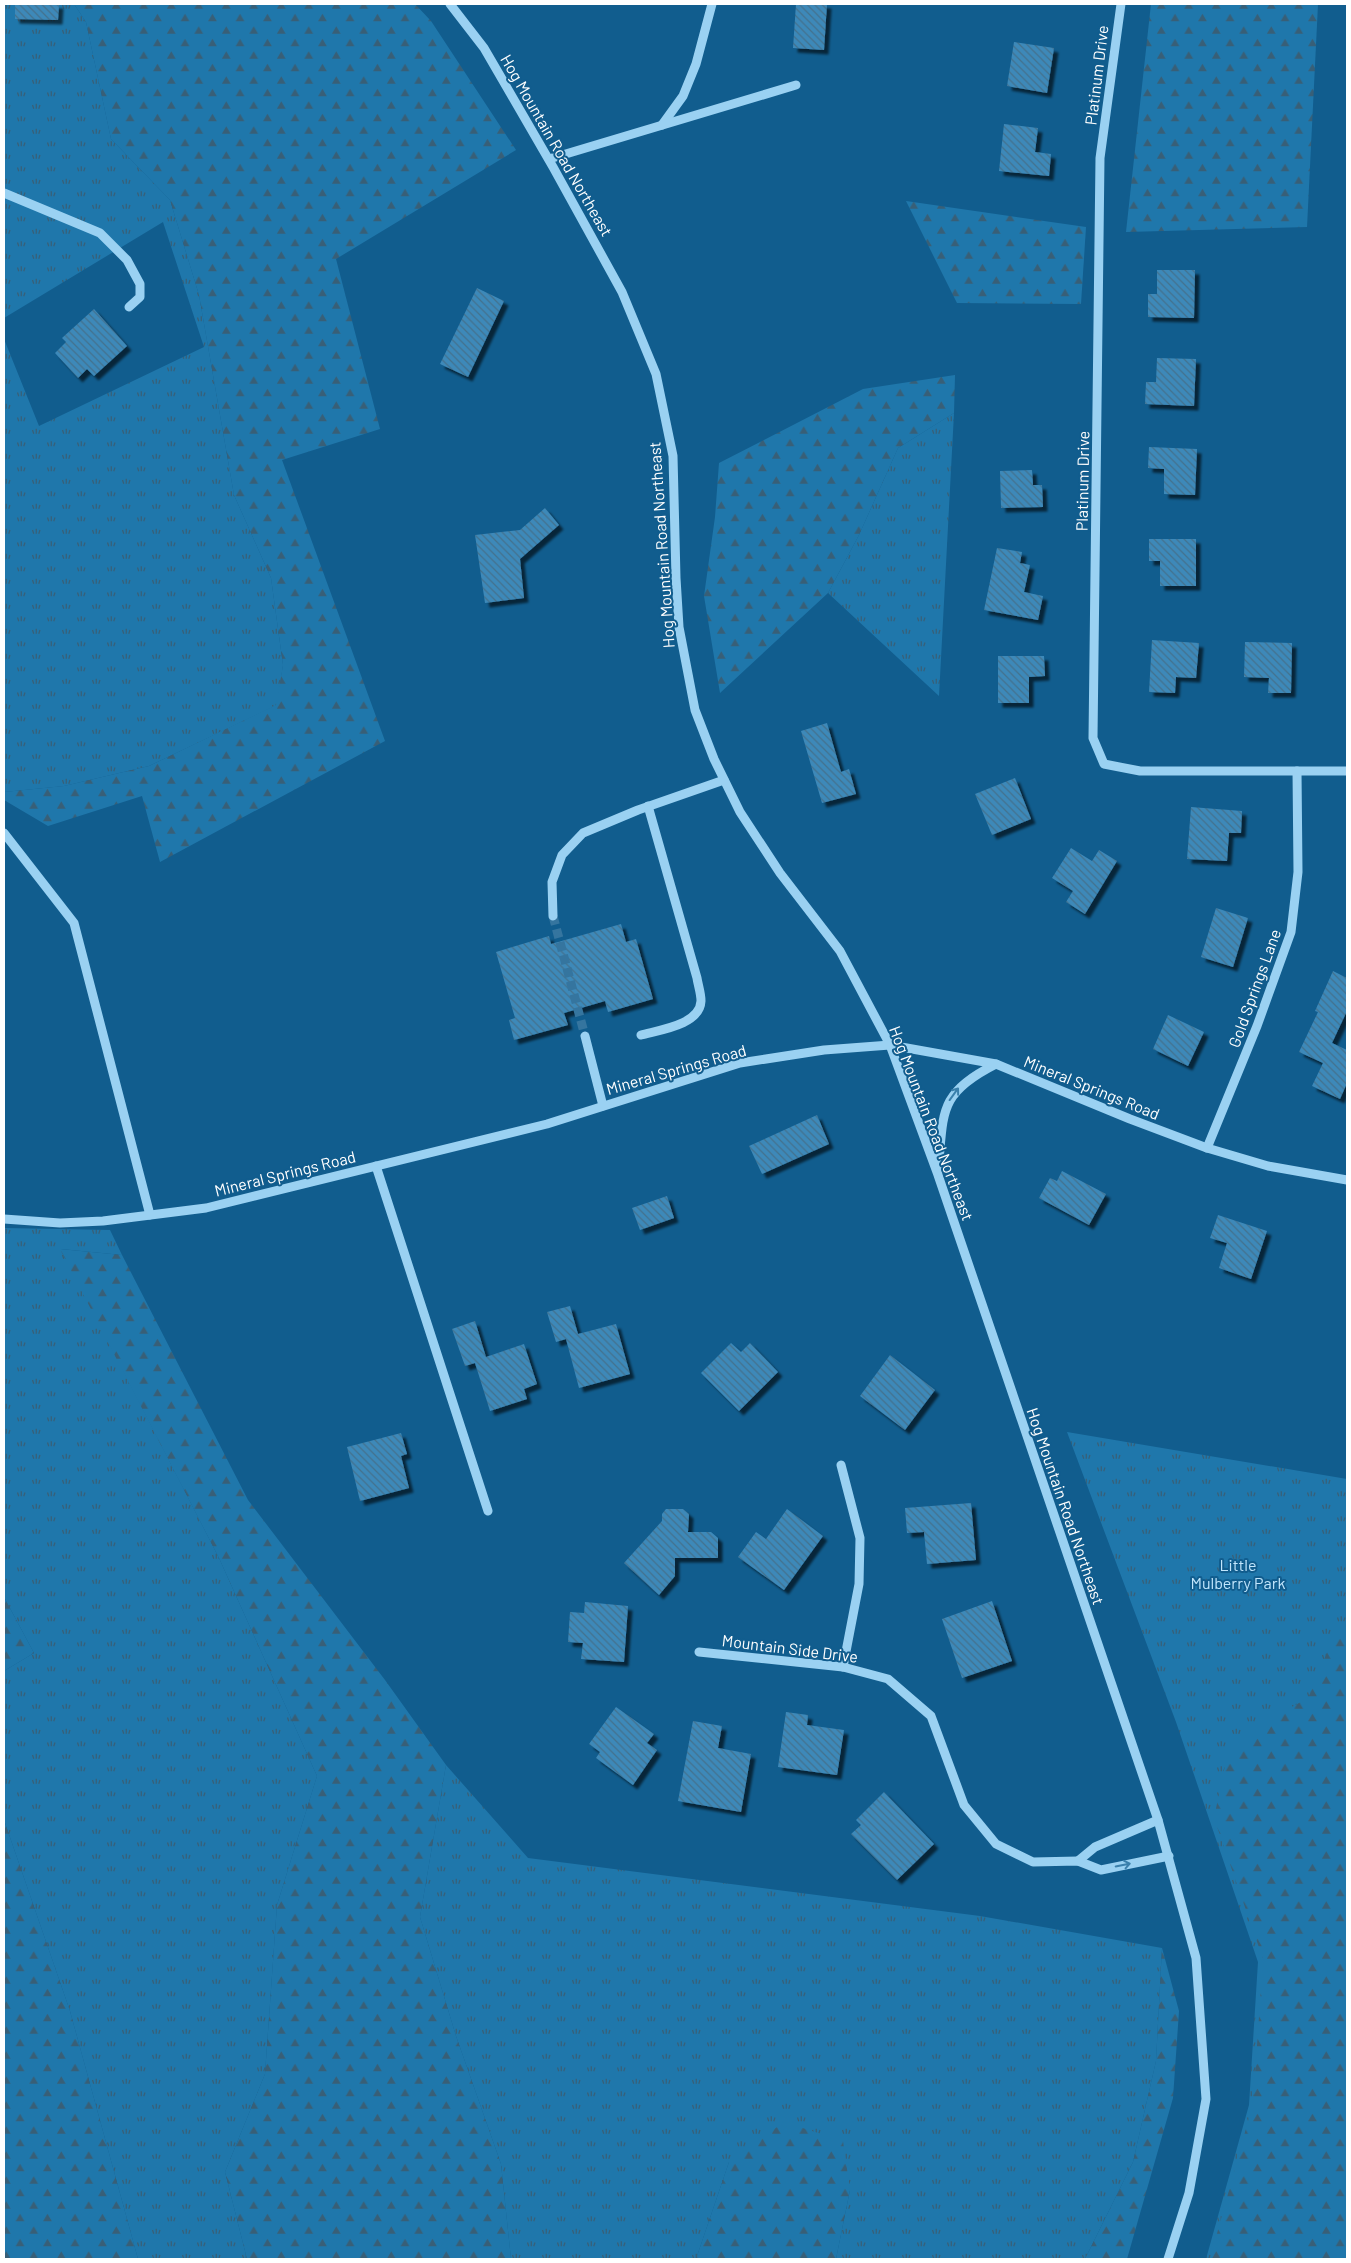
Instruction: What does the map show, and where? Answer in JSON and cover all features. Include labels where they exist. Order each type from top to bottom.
[{"type":"street","name":"Hog Mountain Road Northeast","points":[[450,4],[484,48],[549,160],[622,292],[656,374],[673,456],[679,627],[695,710],[724,780],[740,812],[780,873],[840,951],[890,1045],[938,1175],[1158,1820],[1196,1958],[1206,2099],[1189,2193],[1168,2259]]},
{"type":"street","points":[[662,125],[683,96],[696,64],[712,4]]},
{"type":"street","name":"Platinum Drive","points":[[1121,4],[1100,158],[1093,738],[1104,764],[1140,772],[1297,771]]},
{"type":"street","points":[[549,160],[796,85]]},
{"type":"street","points":[[4,193],[100,233],[127,260],[140,284],[140,297],[129,307]]},
{"type":"street","points":[[1297,771],[1347,771]]},
{"type":"street","name":"Gold Springs Lane","points":[[1207,1148],[1257,1026],[1291,932],[1298,872],[1297,771]]},
{"type":"street","points":[[554,916],[552,882],[562,855],[584,833],[648,806],[724,780]]},
{"type":"street","points":[[641,1035],[686,1023],[698,1010],[701,1002],[697,978],[648,806]]},
{"type":"street","points":[[4,833],[74,923],[150,1215]]},
{"type":"street","points":[[585,1036],[603,1106]]},
{"type":"street","name":"Mineral Springs Road","points":[[4,1219],[60,1223],[103,1221],[206,1208],[547,1124],[740,1064],[824,1050],[890,1045],[996,1064],[1130,1119],[1207,1148],[1268,1166],[1347,1180]]},
{"type":"street","points":[[938,1175],[945,1114],[949,1099],[965,1081],[996,1064]]},
{"type":"street","points":[[376,1166],[488,1511]]},
{"type":"street","points":[[842,1465],[860,1538],[859,1584],[843,1667]]},
{"type":"street","name":"Mountain Side Drive","points":[[699,1652],[843,1667],[888,1679],[931,1716],[964,1805],[996,1844],[1034,1862],[1078,1861],[1101,1870],[1169,1856]]},
{"type":"street","points":[[1078,1861],[1095,1847],[1158,1820]]},
{"type":"green space","points":[[4,4],[74,4],[86,22],[111,139],[170,200],[199,295],[234,495],[271,578],[283,665],[277,705],[149,766],[64,786],[4,792],[4,339],[39,426],[204,347],[163,222],[4,318]]},
{"type":"green space","points":[[74,4],[415,4],[431,21],[516,150],[336,259],[380,429],[282,460],[385,741],[160,862],[142,796],[48,826],[4,800],[4,792],[64,786],[149,766],[276,705],[283,665],[271,578],[234,495],[199,295],[170,200],[111,139],[86,22]]},
{"type":"green space","points":[[1151,4],[1318,4],[1307,227],[1126,232]]},
{"type":"green space","points":[[906,201],[1086,227],[1081,304],[957,303]]},
{"type":"green space","points":[[955,375],[954,413],[898,448],[859,535],[828,593],[720,693],[704,596],[715,517],[719,463],[863,389]]},
{"type":"green space","points":[[954,413],[939,696],[828,593],[859,535],[898,448]]},
{"type":"green space","points":[[4,1228],[110,1230],[122,1255],[61,1249],[219,1558],[317,1776],[277,1905],[265,2074],[225,2172],[247,2259],[138,2259],[70,2011],[4,1820],[4,1671],[34,1653],[4,1597]]},
{"type":"green space","points":[[60,1249],[122,1255],[248,1500],[385,1680],[446,1765],[420,1917],[456,2036],[501,2164],[511,2259],[247,2259],[225,2172],[265,2074],[277,1905],[317,1776],[219,1558]]},
{"type":"green space","name":"Little Mulberry Park","points":[[1067,1432],[1347,1479],[1347,2259],[1206,2259],[1249,2105],[1258,1962],[1176,1722]]},
{"type":"green space","points":[[4,1597],[34,1653],[4,1671]]},
{"type":"green space","points":[[1347,1619],[1347,2259],[1210,2259],[1253,2103],[1263,1959],[1214,1818],[1227,1756],[1263,1723],[1308,1698],[1331,1643]]},
{"type":"green space","points":[[446,1765],[528,1858],[980,1916],[1162,1948],[1156,2061],[1133,2162],[1085,2259],[836,2259],[850,2190],[729,2162],[696,2259],[511,2259],[501,2164],[456,2036],[420,1917]]},
{"type":"green space","points":[[4,1820],[70,2011],[138,2259],[4,2259]]},
{"type":"green space","points":[[1162,1948],[1179,2011],[1173,2098],[1127,2259],[1085,2259],[1133,2162],[1156,2061]]},
{"type":"green space","points":[[784,2122],[843,2141],[850,2190],[836,2259],[696,2259],[729,2162]]},
{"type":"building","points":[[15,4],[59,4],[58,20],[15,19]]},
{"type":"building","points":[[796,4],[827,4],[824,50],[793,48]]},
{"type":"building","points":[[1014,42],[1054,48],[1047,93],[1007,86]]},
{"type":"building","points":[[1004,124],[1038,128],[1035,152],[1051,154],[1049,176],[999,171]]},
{"type":"building","points":[[1157,270],[1195,270],[1194,318],[1148,317],[1148,294],[1157,294]]},
{"type":"building","points":[[477,288],[504,301],[468,377],[440,364]]},
{"type":"building","points":[[94,309],[127,346],[94,376],[87,369],[78,378],[55,353],[66,342],[62,338]]},
{"type":"building","points":[[1157,358],[1196,359],[1194,406],[1145,404],[1146,382],[1156,382]]},
{"type":"building","points":[[1149,447],[1197,449],[1195,495],[1164,494],[1164,469],[1148,468]]},
{"type":"building","points":[[1032,470],[1033,485],[1042,485],[1043,507],[1001,508],[1000,471]]},
{"type":"building","points":[[545,508],[559,525],[520,559],[524,598],[485,603],[475,535],[520,530]]},
{"type":"building","points":[[1149,539],[1196,539],[1196,586],[1160,586],[1160,561],[1149,561]]},
{"type":"building","points":[[997,548],[1022,552],[1020,563],[1030,565],[1024,592],[1043,596],[1038,620],[984,610]]},
{"type":"building","points":[[1152,640],[1199,643],[1196,678],[1176,677],[1175,693],[1149,692]]},
{"type":"building","points":[[1245,642],[1292,643],[1291,693],[1268,693],[1269,678],[1244,677]]},
{"type":"building","points":[[998,656],[1044,656],[1045,676],[1029,677],[1029,703],[998,703]]},
{"type":"building","points":[[827,723],[841,772],[849,769],[856,794],[822,803],[801,731]]},
{"type":"building","points":[[1015,778],[1031,819],[992,835],[975,794]]},
{"type":"building","points":[[1191,807],[1242,811],[1241,833],[1229,833],[1227,861],[1187,859]]},
{"type":"building","points":[[1071,848],[1092,861],[1099,850],[1117,861],[1085,914],[1066,902],[1073,891],[1052,878]]},
{"type":"building","points":[[1216,908],[1248,918],[1233,967],[1201,957]]},
{"type":"building","points":[[621,924],[626,942],[636,939],[653,999],[608,1012],[605,1001],[564,1013],[568,1025],[514,1040],[509,1020],[515,1018],[496,952],[549,936],[551,944]]},
{"type":"building","points":[[1333,971],[1347,978],[1347,1011],[1332,1043],[1347,1050],[1347,1083],[1340,1099],[1312,1086],[1323,1063],[1299,1052],[1318,1012],[1315,1011]]},
{"type":"building","points":[[1168,1015],[1204,1032],[1188,1066],[1153,1049]]},
{"type":"building","points":[[817,1115],[829,1144],[762,1174],[749,1146]]},
{"type":"building","points":[[1062,1171],[1106,1194],[1089,1225],[1039,1198],[1050,1178],[1057,1181]]},
{"type":"building","points":[[667,1196],[674,1218],[640,1230],[632,1208]]},
{"type":"building","points":[[1218,1215],[1267,1231],[1251,1279],[1219,1268],[1227,1243],[1210,1238]]},
{"type":"building","points":[[570,1306],[578,1334],[616,1324],[630,1374],[579,1388],[566,1339],[556,1342],[547,1312]]},
{"type":"building","points":[[475,1321],[486,1357],[524,1344],[537,1384],[524,1389],[527,1399],[490,1411],[475,1363],[465,1366],[452,1329]]},
{"type":"building","points":[[731,1343],[741,1352],[750,1343],[778,1372],[739,1411],[701,1373]]},
{"type":"building","points":[[890,1355],[935,1390],[905,1430],[860,1396]]},
{"type":"building","points":[[401,1433],[407,1454],[401,1456],[409,1488],[360,1501],[347,1447]]},
{"type":"building","points":[[971,1503],[976,1560],[927,1564],[924,1532],[907,1533],[905,1508]]},
{"type":"building","points":[[666,1509],[683,1509],[689,1514],[688,1532],[711,1532],[718,1538],[718,1558],[675,1558],[675,1576],[659,1595],[624,1563],[662,1521],[662,1514]]},
{"type":"building","points":[[787,1509],[823,1536],[784,1590],[738,1557],[756,1532],[766,1539]]},
{"type":"building","points":[[992,1601],[1012,1661],[962,1678],[942,1619]]},
{"type":"building","points":[[585,1602],[628,1606],[624,1662],[581,1659],[583,1643],[568,1642],[570,1612],[584,1613]]},
{"type":"building","points":[[616,1707],[654,1734],[647,1743],[657,1750],[633,1785],[596,1758],[600,1752],[589,1744]]},
{"type":"building","points":[[786,1712],[808,1715],[807,1725],[844,1730],[837,1775],[778,1767]]},
{"type":"building","points":[[693,1721],[722,1726],[718,1748],[751,1754],[741,1812],[678,1801]]},
{"type":"building","points":[[884,1792],[934,1844],[897,1880],[851,1834],[861,1825],[856,1820]]},
{"type":"tunnel","points":[[553,916],[585,1036]]}]
